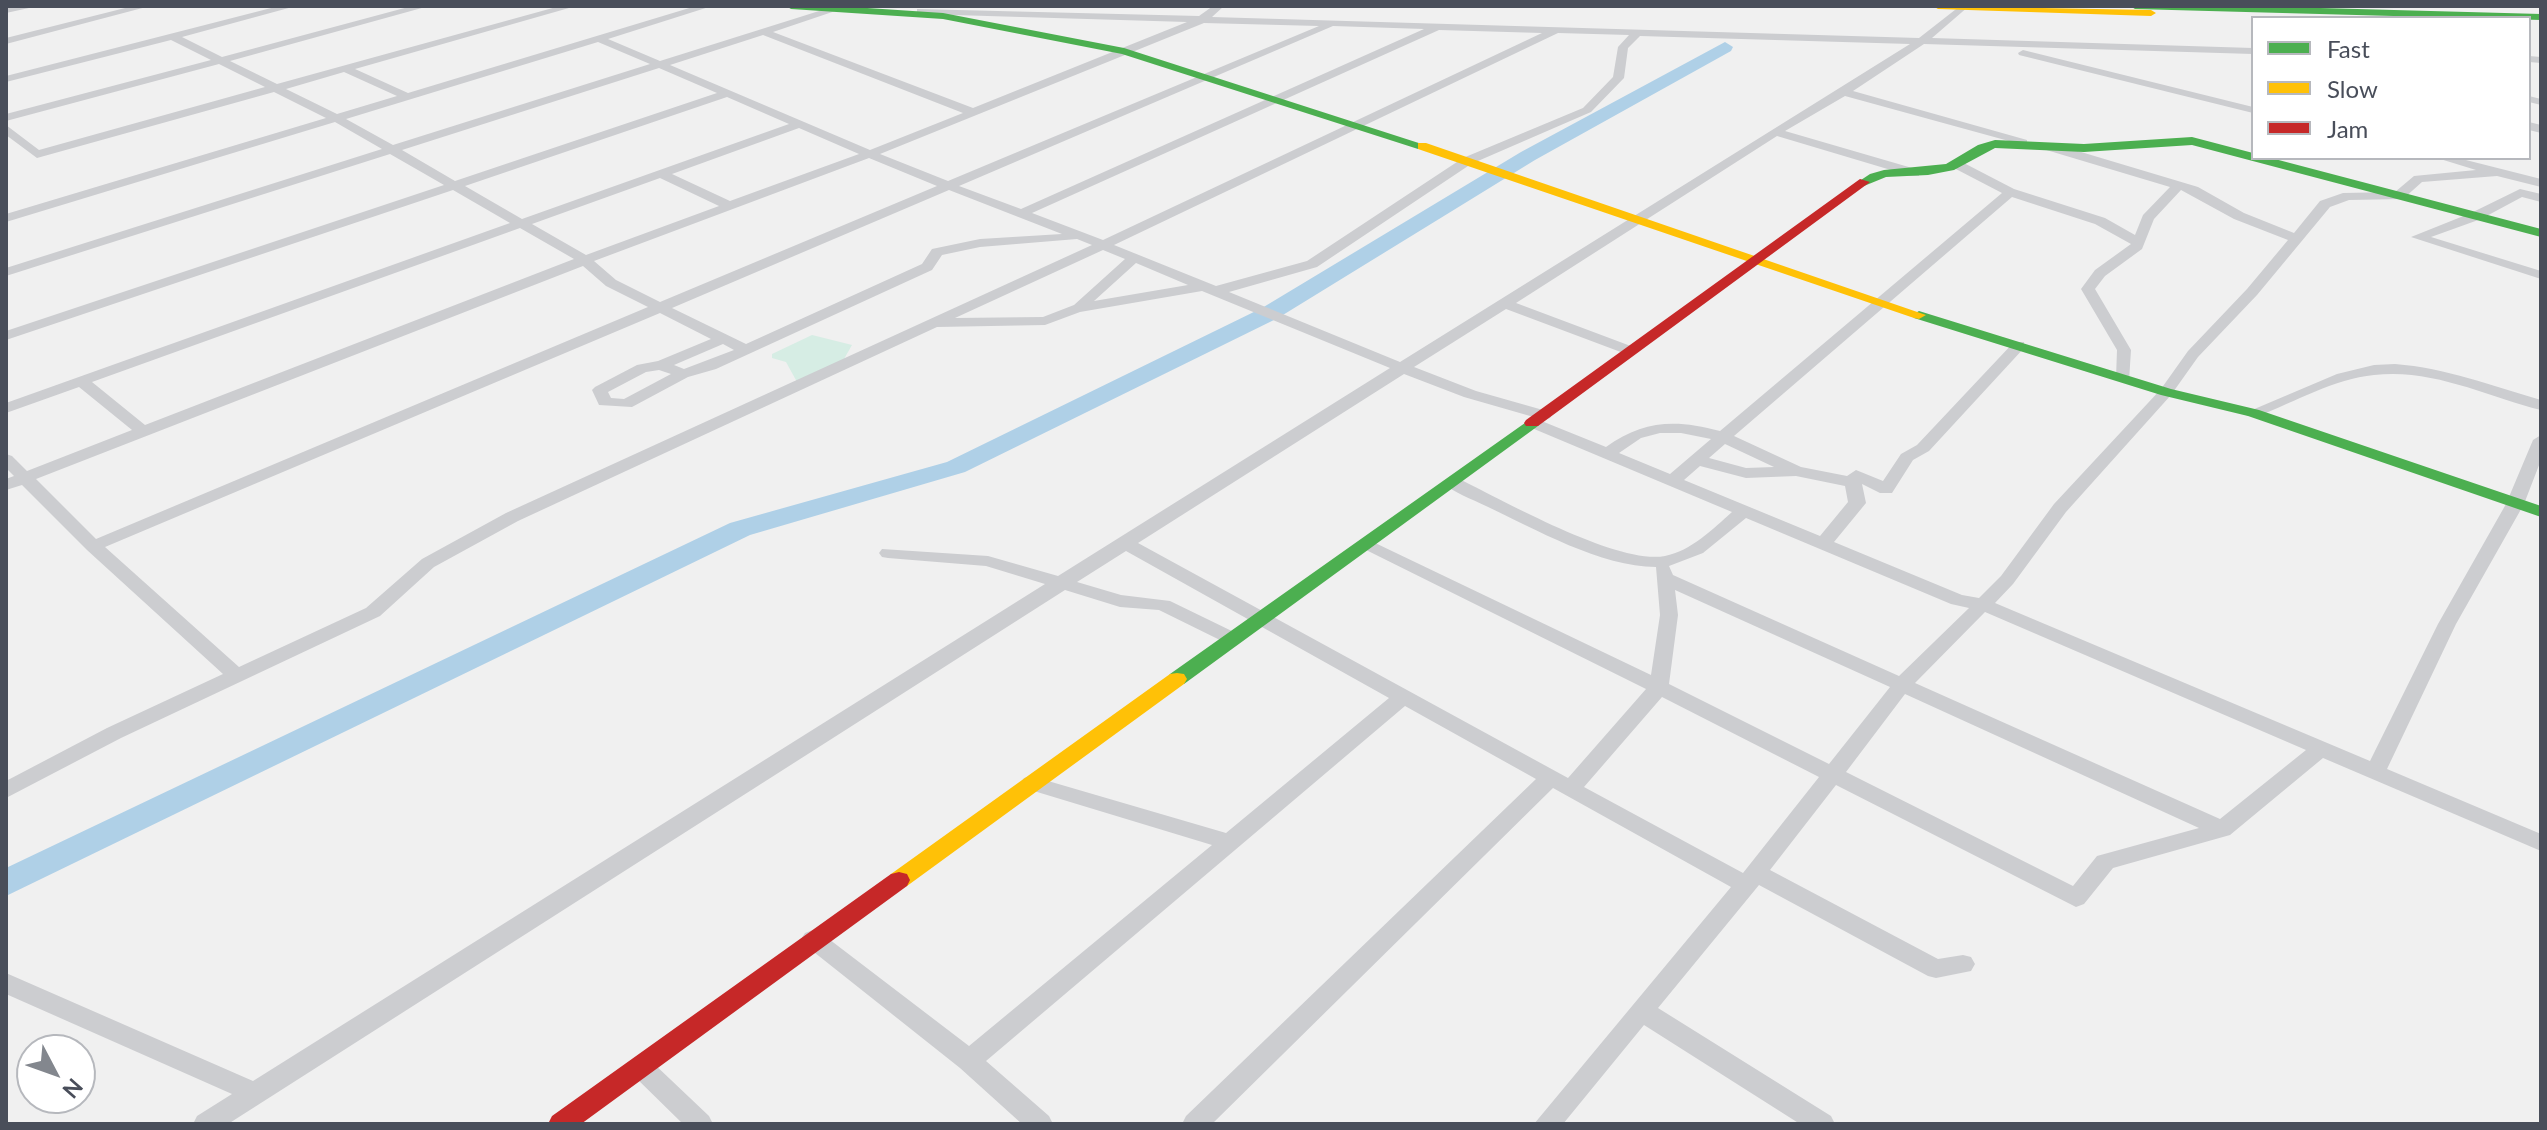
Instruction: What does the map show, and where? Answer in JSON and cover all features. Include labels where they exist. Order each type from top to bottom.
[{"type":"street","points":[[6,10],[25,6]]},
{"type":"street","points":[[6,41],[145,6]]},
{"type":"street","points":[[6,79],[291,6]]},
{"type":"street","points":[[6,118],[424,6]]},
{"type":"street","points":[[6,129],[37,154],[571,6]]},
{"type":"street","points":[[6,218],[707,6]]},
{"type":"street","points":[[791,6],[2251,51]]},
{"type":"street","points":[[6,485],[585,260],[975,113],[1201,20],[1219,6]]},
{"type":"street","points":[[1938,6],[2251,16]]},
{"type":"street","points":[[2135,6],[2504,16]]},
{"type":"street","points":[[6,272],[843,7]]},
{"type":"street","points":[[206,1124],[1775,132],[1924,42],[1965,7]]},
{"type":"street","points":[[903,11],[1124,51],[1207,76],[2019,345],[2166,392],[2253,413],[2541,512]]},
{"type":"street","points":[[93,546],[1338,22]]},
{"type":"street","points":[[1023,216],[1441,25]]},
{"type":"street","points":[[723,339],[661,365],[642,368],[600,390],[605,402],[626,404],[683,374],[711,366],[744,349],[810,323],[927,267],[937,252],[980,243],[1035,257],[1101,244],[1179,210],[1355,123],[1556,30]]},
{"type":"street","points":[[2039,31],[2049,47]]},
{"type":"street","points":[[766,33],[975,113]]},
{"type":"street","points":[[934,323],[1045,321],[1077,308],[1210,289],[1312,264],[1467,161],[1587,110],[1618,78],[1623,47],[1637,33]]},
{"type":"street","points":[[173,37],[336,118],[450,186],[585,260],[611,283],[744,349]]},
{"type":"street","points":[[599,39],[659,67],[1023,216],[1101,244],[1402,368],[1539,419],[1607,454],[1958,600],[1982,604],[2541,843]]},
{"type":"street","points":[[1994,45],[2251,109]]},
{"type":"street","points":[[348,70],[408,97]]},
{"type":"street","points":[[1843,92],[2023,143]]},
{"type":"street","points":[[6,336],[726,94]]},
{"type":"street","points":[[6,408],[802,123]]},
{"type":"street","points":[[1775,132],[1915,173]]},
{"type":"street","points":[[561,1124],[1876,174],[1915,173],[1956,164],[1982,146],[2023,143],[2084,148],[2192,141],[2251,157]]},
{"type":"street","points":[[2044,145],[2179,185],[2212,199],[2239,216],[2297,239]]},
{"type":"street","points":[[2263,160],[2541,233]]},
{"type":"street","points":[[2451,160],[2541,183]]},
{"type":"street","points":[[1956,164],[2010,192],[2100,221],[2138,242]]},
{"type":"street","points":[[1547,1124],[1751,879],[1902,685],[2007,580],[2060,508],[2166,392],[2193,354],[2329,201],[2348,196],[2398,196],[2418,179],[2497,172]]},
{"type":"street","points":[[662,174],[730,206]]},
{"type":"street","points":[[2124,378],[2124,350],[2088,289],[2100,273],[2138,242],[2148,218],[2179,185]]},
{"type":"street","points":[[1672,481],[2010,192]]},
{"type":"street","points":[[2541,198],[2520,193],[2476,216],[2418,237],[2541,275]]},
{"type":"street","points":[[1023,216],[1035,257]]},
{"type":"street","points":[[6,790],[75,752],[373,612],[428,563],[488,529],[934,323],[1035,257],[1079,236]]},
{"type":"street","points":[[1077,308],[1134,258]]},
{"type":"street","points":[[1504,303],[1631,351]]},
{"type":"street","points":[[1824,543],[1857,503],[1853,482],[1856,475],[1886,489],[1907,457],[1923,448],[2019,345]]},
{"type":"street","points":[[661,365],[683,374]]},
{"type":"street","points":[[2253,413],[2336,379],[2378,370],[2426,373],[2541,405]]},
{"type":"street","points":[[81,381],[144,432]]},
{"type":"street","points":[[1607,454],[1638,433],[1690,427],[1724,437],[1796,471]]},
{"type":"street","points":[[2375,772],[2447,624],[2515,504],[2533,479],[2541,440]]},
{"type":"street","points":[[6,459],[93,546],[237,676]]},
{"type":"street","points":[[1697,460],[1746,473],[1796,471],[1853,482]]},
{"type":"street","points":[[1451,482],[1611,554],[1663,571],[1902,685],[2222,829]]},
{"type":"street","points":[[1663,571],[1706,545],[1744,510]]},
{"type":"street","points":[[1124,543],[1561,782],[1751,879],[1936,969],[1963,964]]},
{"type":"street","points":[[1365,545],[1659,687],[2076,898],[2105,862],[2222,829],[2321,749]]},
{"type":"street","points":[[888,553],[988,561],[1120,601],[1163,605],[1233,639]]},
{"type":"street","points":[[1195,1124],[1659,687],[1669,615],[1663,571]]},
{"type":"street","points":[[969,1061],[1404,696]]},
{"type":"street","points":[[1031,783],[1228,842]]},
{"type":"street","points":[[813,939],[969,1061],[1040,1124]]},
{"type":"street","points":[[6,983],[255,1093]]},
{"type":"street","points":[[1641,1010],[1822,1124]]},
{"type":"street","points":[[642,1068],[700,1124]]},
{"type":"green space","points":[[812,335],[852,345],[844,359],[797,382],[786,362],[772,358],[772,354]]},
{"type":"waterway","points":[[6,883],[740,529],[956,467],[1270,313],[1528,156],[1725,47]]},
{"type":"traffic: fast","points":[[791,6],[943,16],[1124,51],[1422,146]]},
{"type":"traffic: fast","points":[[2135,6],[2504,16]]},
{"type":"traffic: fast","points":[[2531,17],[2541,17]]},
{"type":"traffic: fast","points":[[1864,182],[1884,173],[1950,167],[1995,144],[2084,148],[2192,141],[2251,157]]},
{"type":"traffic: fast","points":[[2264,160],[2541,233]]},
{"type":"traffic: fast","points":[[1919,315],[2166,392],[2253,413],[2541,512]]},
{"type":"traffic: fast","points":[[1177,679],[1532,423]]},
{"type":"traffic: slow","points":[[1938,6],[2151,13]]},
{"type":"traffic: slow","points":[[1422,146],[1919,315]]},
{"type":"traffic: slow","points":[[899,880],[1177,679]]},
{"type":"traffic: jam","points":[[1532,423],[1864,182]]},
{"type":"traffic: jam","points":[[561,1124],[899,880]]}]
